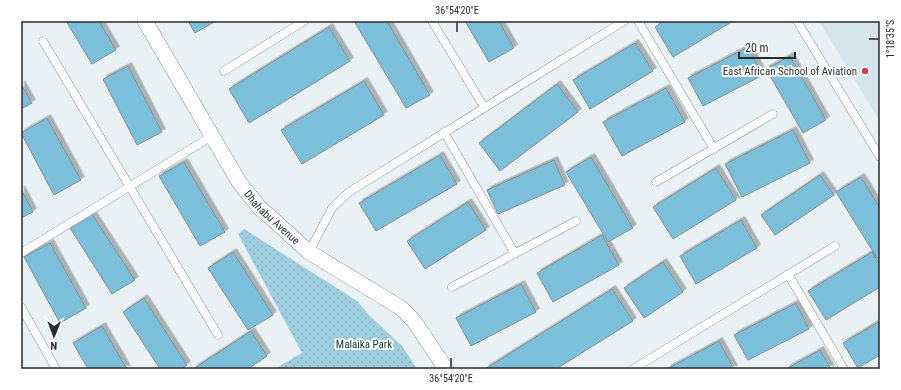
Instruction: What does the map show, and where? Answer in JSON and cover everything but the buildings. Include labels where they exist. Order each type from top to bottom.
[{"type":"street","name":"Dhahabu Avenue","points":[[145,21],[239,182],[259,207],[309,252],[402,308],[414,321],[446,369]]},
{"type":"lane","points":[[224,72],[304,21]]},
{"type":"lane","points":[[432,21],[484,108]]},
{"type":"lane","points":[[309,252],[332,208],[341,199],[444,132],[624,21]]},
{"type":"lane","points":[[638,21],[714,148]]},
{"type":"lane","points":[[797,21],[880,157]]},
{"type":"lane","points":[[43,41],[218,335]]},
{"type":"lane","points":[[656,182],[774,114]]},
{"type":"lane","points":[[444,132],[514,254]]},
{"type":"lane","points":[[21,253],[212,136]]},
{"type":"lane","points":[[452,287],[576,221]]},
{"type":"lane","points":[[633,369],[834,246]]},
{"type":"lane","points":[[788,274],[844,369]]},
{"type":"lane","points":[[21,307],[56,369]]},
{"type":"shaded area","name":"East African School of Aviation","points":[[819,21],[880,21],[880,122]]},
{"type":"green space","name":"Malaika Park","points":[[244,229],[357,301],[368,314],[403,347],[417,369],[275,369],[302,353],[238,234]]},
{"type":"place","name":"East African School of Aviation","points":[[865,71]]}]
